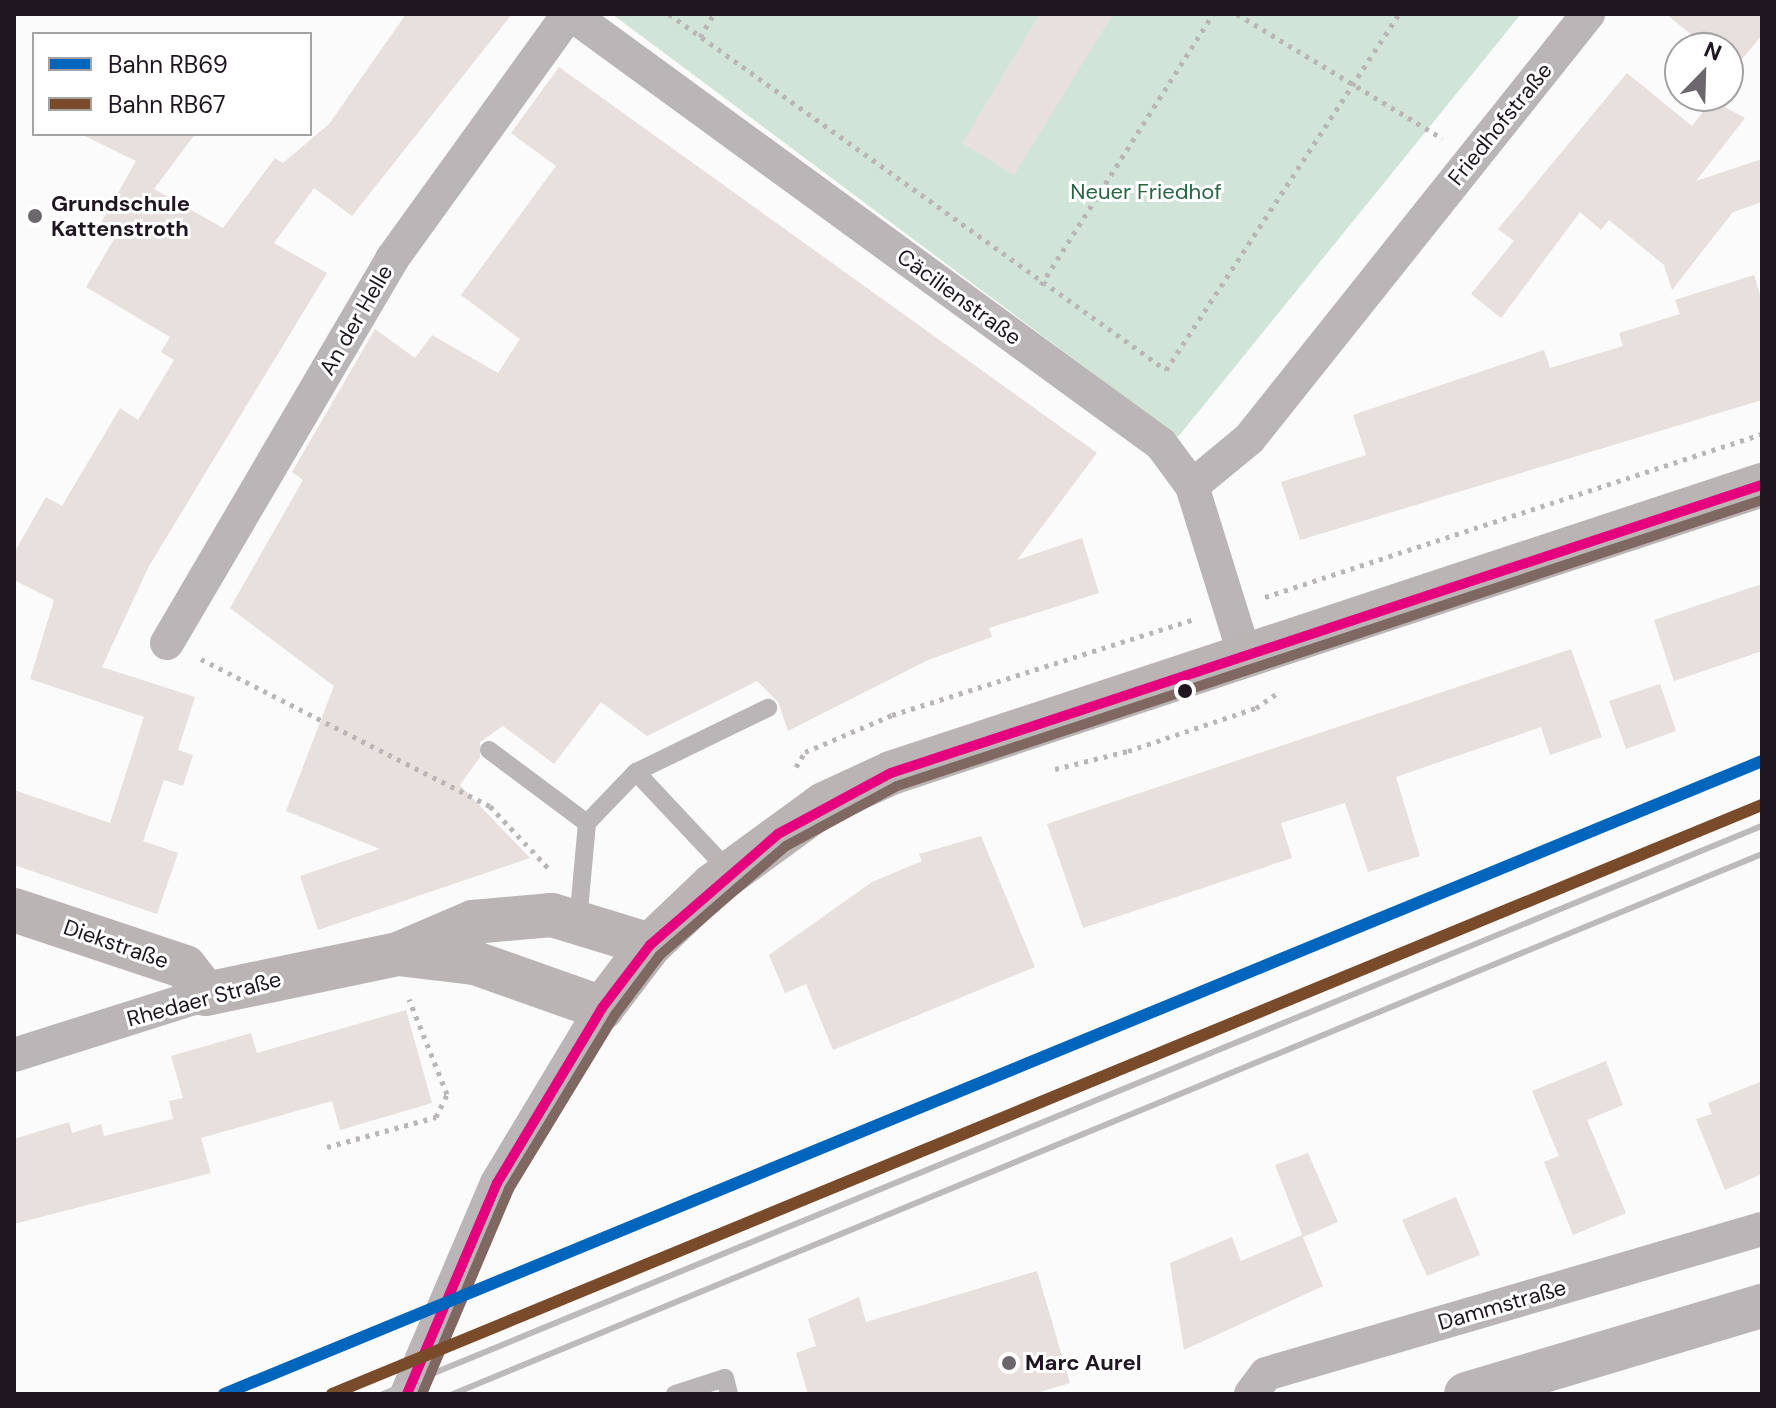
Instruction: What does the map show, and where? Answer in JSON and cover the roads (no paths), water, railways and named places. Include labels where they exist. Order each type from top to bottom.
[{"type":"main road","points":[[602,1008],[650,945],[730,872],[824,804],[891,773],[1762,485]]},
{"type":"main road","name":"Diekstraße","points":[[14,910],[185,967],[206,994]]},
{"type":"main road","name":"Rhedaer Straße","points":[[403,974],[473,922],[552,915],[650,945]]},
{"type":"main road","name":"Rhedaer Straße","points":[[206,994],[403,974],[475,963],[602,1008]]},
{"type":"street","name":"Cäcilienstraße","points":[[570,14],[1161,444],[1192,486],[1245,656]]},
{"type":"street","name":"An der Helle","points":[[167,643],[392,259],[570,14]]},
{"type":"street","name":"Friedhofstraße","points":[[1192,486],[1249,439],[1588,14]]},
{"type":"street","name":"Rhedaer Straße","points":[[14,1055],[206,994]]},
{"type":"street","points":[[407,1394],[497,1183],[602,1008]]},
{"type":"street","name":"Dammstraße","points":[[1251,1394],[1266,1374],[1762,1229]]},
{"type":"street","points":[[1466,1394],[1762,1306]]},
{"type":"lane","points":[[578,922],[587,823],[636,772],[768,708]]},
{"type":"lane","points":[[489,750],[587,823]]},
{"type":"lane","points":[[636,772],[730,872]]},
{"type":"lane","points":[[675,1394],[725,1378],[729,1394]]},
{"type":"railway","points":[[383,1394],[1762,826]]},
{"type":"railway","points":[[453,1394],[1762,854]]},
{"type":"rail line","name":"RB69","points":[[224,1394],[1762,761]]},
{"type":"rail line","name":"RB67","points":[[332,1394],[1762,805]]},
{"type":"place","name":"Grundschule Kattenstroth","points":[[35,216]]},
{"type":"place","name":"Marc Aurel","points":[[1009,1363]]},
{"type":"park label","name":"Neuer Friedhof","points":[[1146,192]]}]
